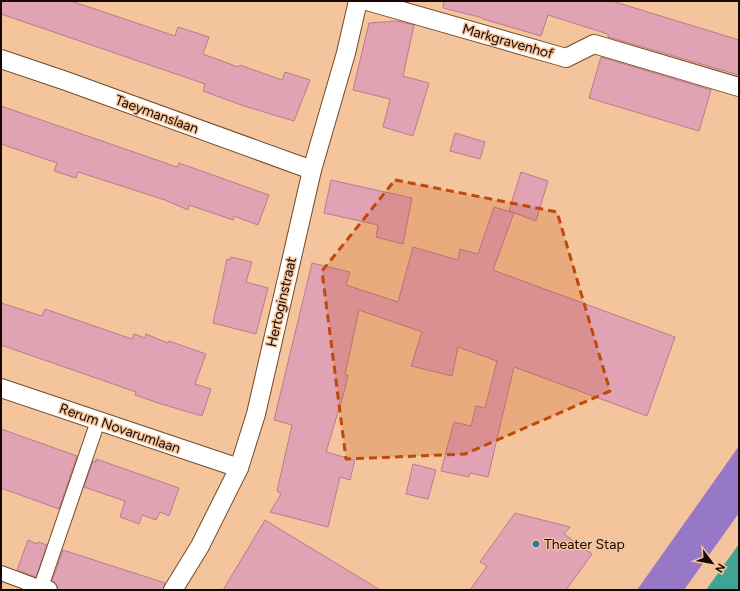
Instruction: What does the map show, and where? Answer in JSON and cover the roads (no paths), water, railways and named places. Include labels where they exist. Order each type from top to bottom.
[{"type":"street","name":"Hertoginstraat","points":[[173,590],[200,546],[239,468],[256,414],[312,170],[346,53],[358,1]]},
{"type":"street","name":"Markgravenhof","points":[[367,1],[566,58],[594,44],[739,87]]},
{"type":"street","name":"Taeymanslaan","points":[[1,60],[66,81],[312,170]]},
{"type":"street","name":"Rerum Novarumlaan","points":[[1,388],[239,468]]},
{"type":"street","points":[[1,573],[44,589],[98,421]]},
{"type":"water","points":[[739,544],[739,590],[706,590]]},
{"type":"place","name":"Theater Stap","points":[[536,544]]}]
